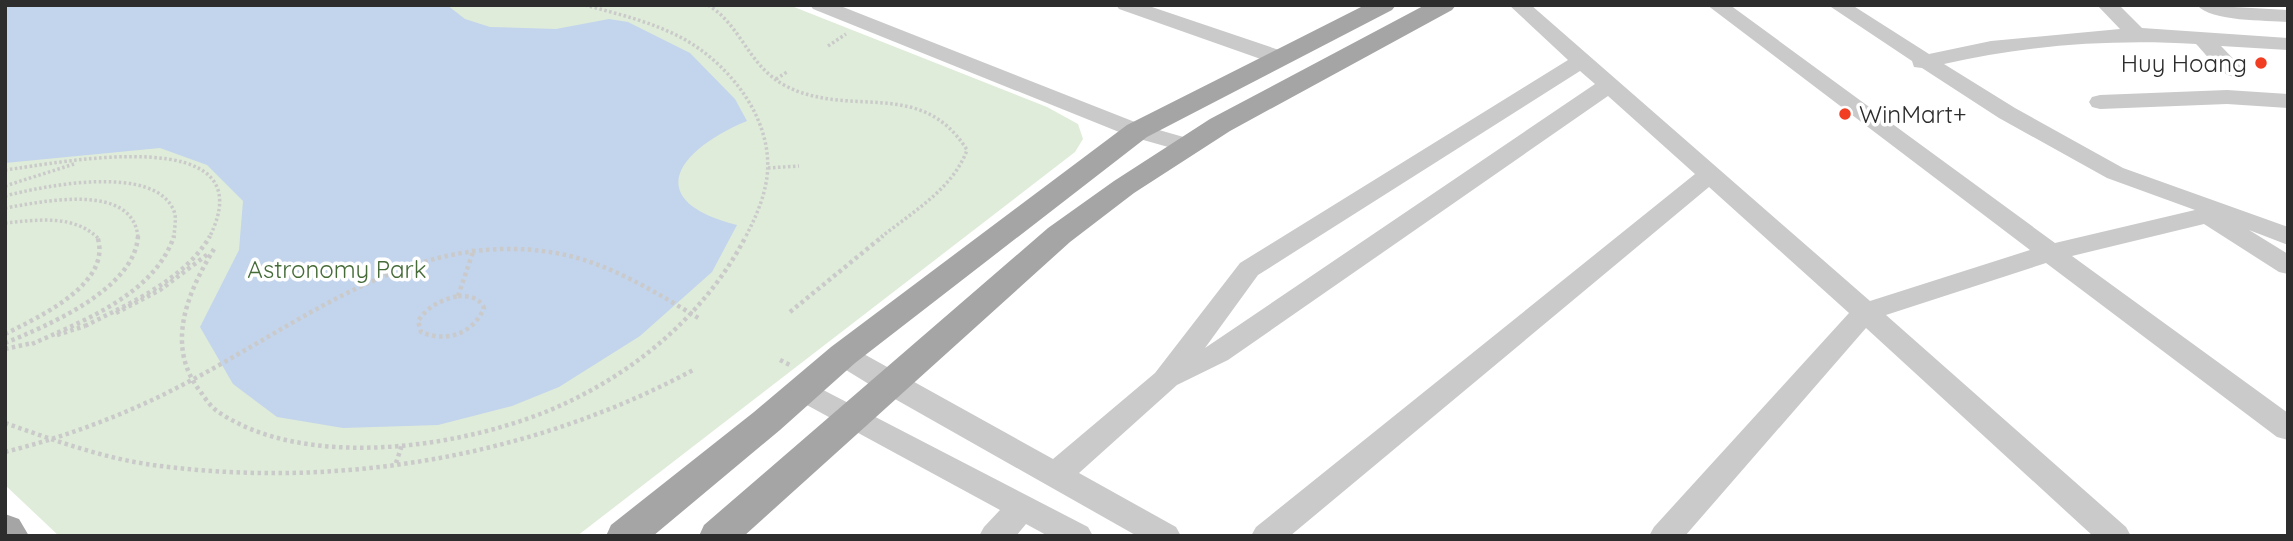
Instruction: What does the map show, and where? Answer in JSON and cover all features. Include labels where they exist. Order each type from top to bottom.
[{"type":"main road","points":[[625,536],[796,377],[843,355],[1137,131],[1384,5]]},
{"type":"main road","points":[[718,536],[1059,235],[1186,145],[1444,5]]},
{"type":"main road","points":[[5,530],[10,536]]},
{"type":"street","points":[[820,5],[853,10],[1137,131],[1186,145]]},
{"type":"street","points":[[1126,5],[1280,58]]},
{"type":"street","points":[[1519,5],[2115,536]]},
{"type":"street","points":[[1717,5],[2288,429]]},
{"type":"street","points":[[1838,5],[1922,62],[2007,114],[2115,173],[2288,237]]},
{"type":"street","points":[[2107,5],[2136,34]]},
{"type":"street","points":[[2207,5],[2218,10],[2288,16]]},
{"type":"street","points":[[1922,62],[1991,47],[2136,34],[2288,44]]},
{"type":"street","points":[[2204,40],[2235,72]]},
{"type":"street","points":[[1057,474],[1165,380],[1250,269],[1582,60]]},
{"type":"street","points":[[1165,380],[1218,353],[1610,85]]},
{"type":"street","points":[[2100,102],[2227,97],[2288,101]]},
{"type":"street","points":[[1267,536],[1710,174]]},
{"type":"street","points":[[1665,536],[1865,312],[2049,253],[2208,215],[2288,266]]},
{"type":"street","points":[[843,355],[1165,536]]},
{"type":"street","points":[[796,377],[853,417],[1077,536]]},
{"type":"street","points":[[995,536],[1023,507]]},
{"type":"path","points":[[5,349],[32,344],[85,326],[160,290],[214,249],[193,284],[182,323],[184,365],[209,407],[234,423],[263,435],[311,445],[356,448],[447,439],[494,429],[567,403],[602,384],[691,313],[730,267],[752,226],[762,200],[768,168],[763,129],[744,93],[720,63],[659,26],[584,5]]},
{"type":"path","points":[[708,5],[729,23],[763,71],[776,79],[809,95],[908,106],[940,116],[960,132],[967,150],[961,167],[944,186],[790,312]]},
{"type":"path","points":[[776,79],[787,72]]},
{"type":"path","points":[[5,170],[139,156],[177,160],[205,172],[220,189],[222,212],[208,240],[180,270],[137,299],[85,326]]},
{"type":"path","points":[[5,186],[94,159]]},
{"type":"path","points":[[768,168],[799,166]]},
{"type":"path","points":[[5,196],[66,182],[108,180],[141,185],[165,197],[176,215],[174,238],[158,265],[126,294],[83,321],[32,344]]},
{"type":"path","points":[[5,208],[47,200],[72,199],[114,205],[133,217],[140,235],[132,258],[110,283],[76,309],[5,343]]},
{"type":"path","points":[[5,223],[44,219],[79,223],[99,237],[100,259],[82,286],[45,314],[5,334]]},
{"type":"path","points":[[5,452],[50,441],[128,411],[191,380],[382,275],[421,260],[474,249],[517,248],[558,253],[589,261],[652,289],[700,319]]},
{"type":"path","points":[[458,296],[474,249]]},
{"type":"path","points":[[458,296],[477,298],[482,303],[484,308],[477,322],[458,334],[447,337],[428,336],[421,332],[418,321],[422,314],[438,302],[458,296]]},
{"type":"path","points":[[780,360],[796,377]]},
{"type":"path","points":[[5,423],[85,452],[140,463],[236,473],[346,470],[475,450],[552,429],[609,411],[695,369]]},
{"type":"path","points":[[396,463],[402,445]]},
{"type":"green space","name":"Astronomy Park","points":[[5,5],[789,5],[1047,107],[1078,124],[1083,139],[1075,152],[577,536],[59,536],[5,485]]},
{"type":"water","points":[[5,5],[447,5],[465,19],[490,27],[556,29],[609,19],[628,22],[690,53],[735,99],[747,121],[723,132],[703,146],[688,160],[680,174],[679,188],[688,202],[707,215],[737,225],[712,272],[640,336],[559,387],[512,406],[438,425],[343,428],[277,417],[233,384],[200,327],[239,250],[243,201],[207,165],[160,148],[5,163]]},
{"type":"place","name":"Huy Hoang","points":[[2261,63]]},
{"type":"place","name":"WinMart+","points":[[1845,114]]}]
